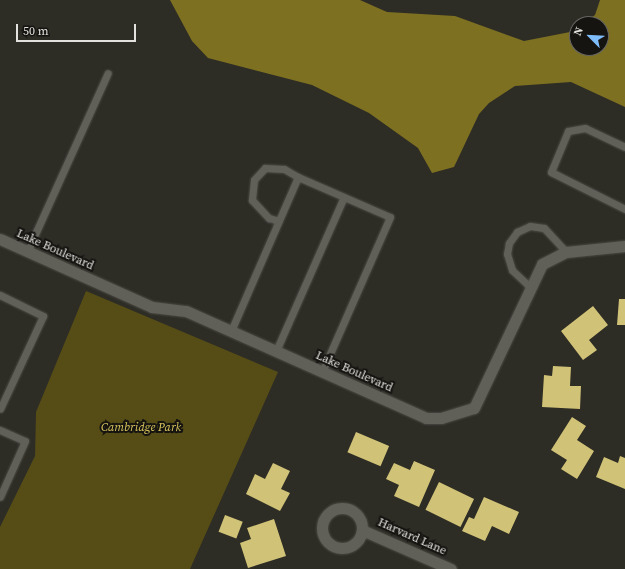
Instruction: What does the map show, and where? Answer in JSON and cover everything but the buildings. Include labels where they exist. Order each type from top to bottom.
[{"type":"street","name":"Lake Boulevard","points":[[0,239],[152,306],[186,311],[426,418],[441,418],[474,408],[529,286],[542,264],[566,252],[625,246]]},
{"type":"street","name":"Harvard Lane","points":[[362,530],[451,569]]},
{"type":"lane","points":[[27,252],[108,73]]},
{"type":"lane","points":[[625,147],[585,128],[568,131],[551,172],[625,209]]},
{"type":"lane","points":[[279,221],[269,218],[252,200],[254,180],[265,168],[284,169],[298,177],[390,217],[322,372]]},
{"type":"lane","points":[[231,331],[298,177]]},
{"type":"lane","points":[[276,351],[344,197]]},
{"type":"lane","points":[[529,286],[512,270],[507,254],[509,243],[517,232],[530,226],[544,228],[566,252]]},
{"type":"lane","points":[[0,296],[43,316],[0,409]]},
{"type":"lane","points":[[0,430],[25,441],[0,497]]},
{"type":"green space","name":"Cambridge Park","points":[[86,291],[278,372],[190,569],[0,569],[0,527],[35,456],[36,412]]},
{"type":"shaded area","points":[[170,0],[360,0],[387,12],[455,16],[524,41],[569,32],[569,56],[609,56],[609,16],[593,16],[600,0],[625,0],[625,107],[571,82],[515,86],[489,103],[479,114],[454,167],[432,173],[418,148],[369,113],[312,85],[208,58],[192,41]]}]
